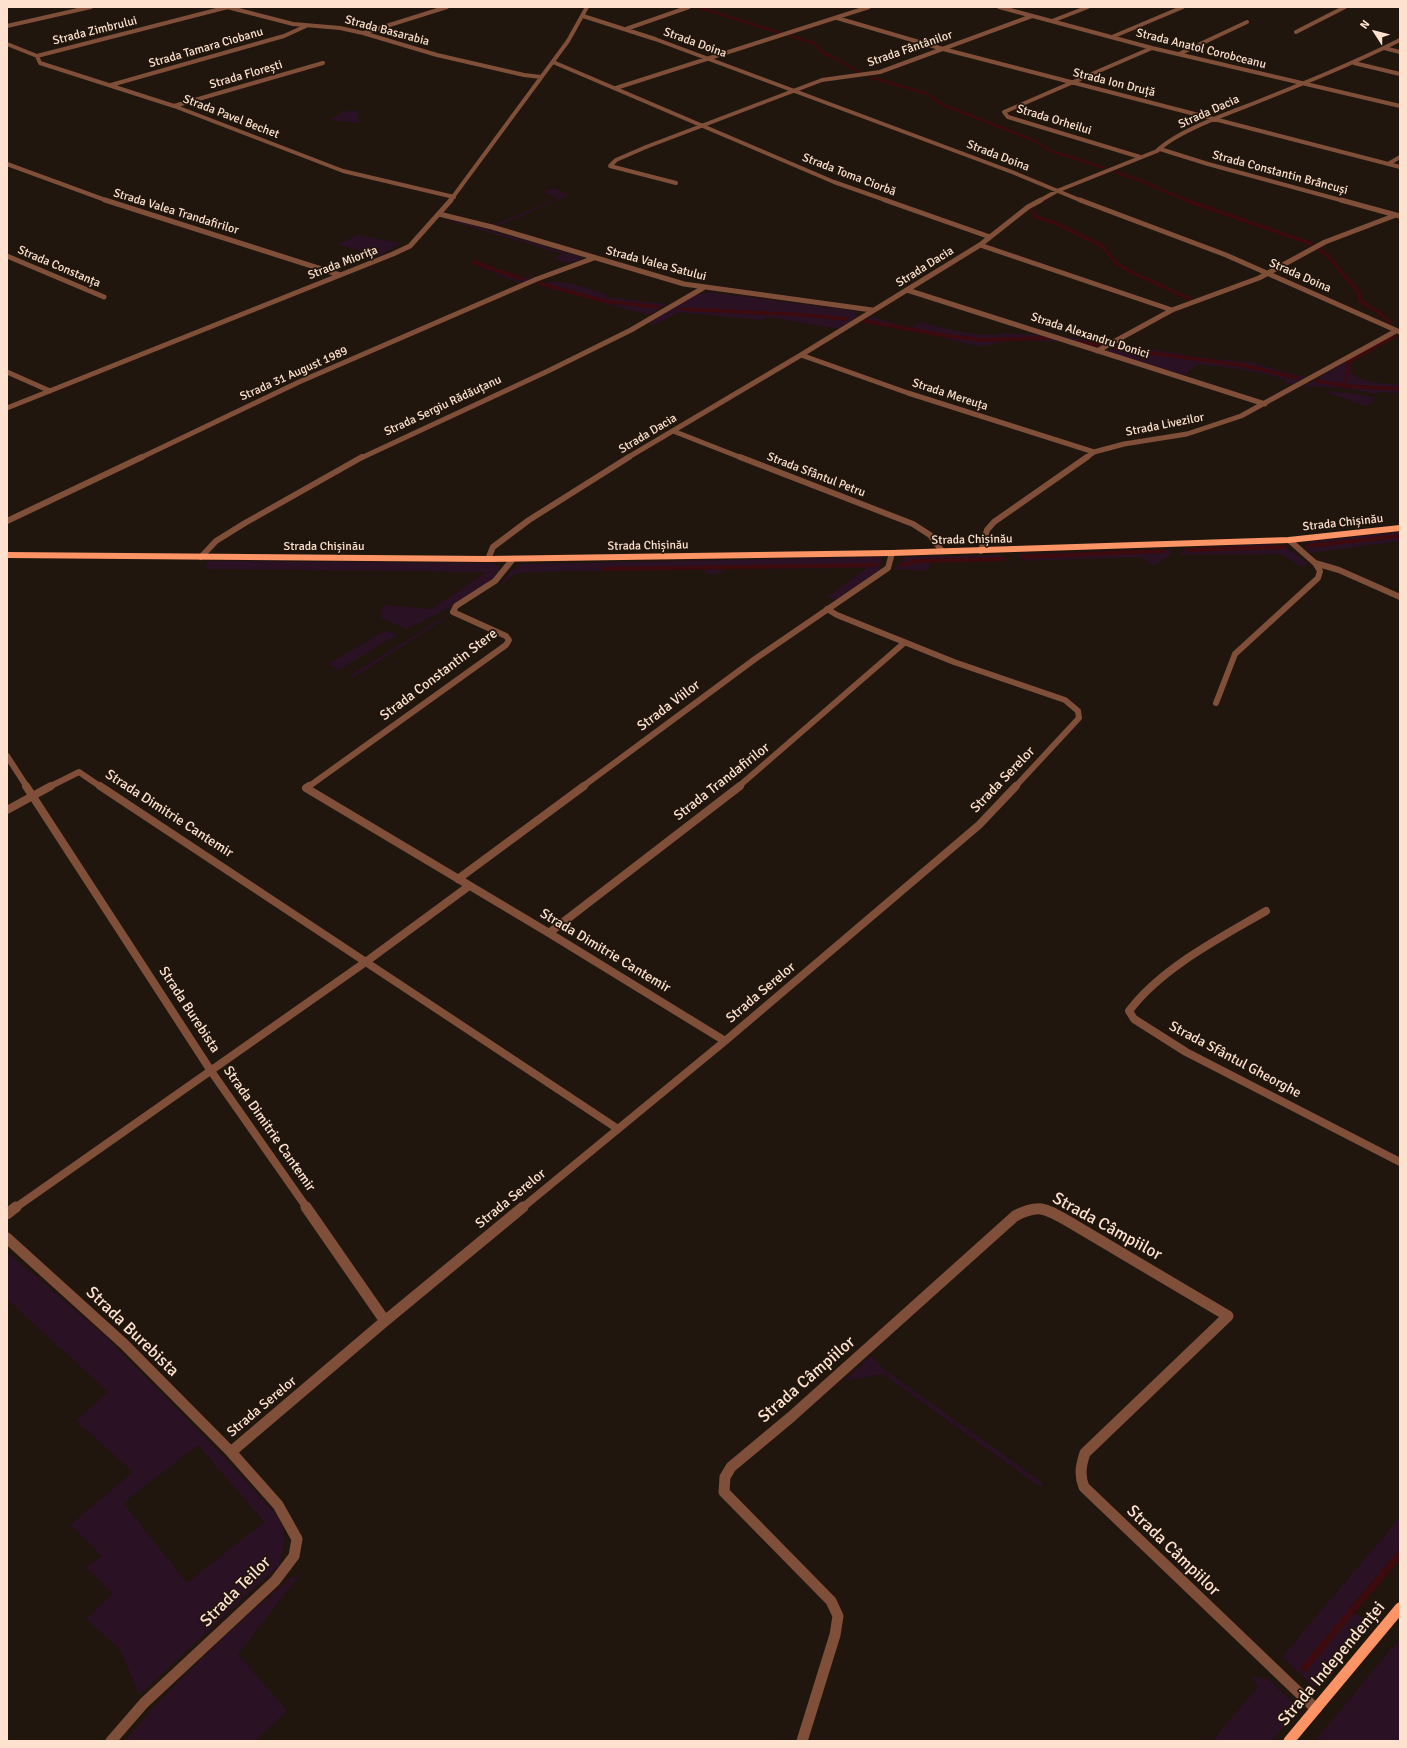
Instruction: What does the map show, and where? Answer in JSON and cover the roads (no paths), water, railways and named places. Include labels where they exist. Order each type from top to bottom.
[{"type":"street","points":[[7,26],[91,7]]},
{"type":"street","name":"Strada Basarabia","points":[[228,7],[283,22],[306,26],[340,28],[363,33],[444,57],[541,77]]},
{"type":"street","name":"Strada Zimbrului","points":[[37,56],[228,7]]},
{"type":"street","points":[[363,33],[447,7]]},
{"type":"street","name":"Strada Miorița","points":[[7,408],[410,246],[454,197],[568,41],[587,7]]},
{"type":"street","points":[[626,30],[689,7]]},
{"type":"street","points":[[616,88],[869,7]]},
{"type":"street","name":"Strada Anatol Corobceanu","points":[[999,7],[1152,48],[1400,106]]},
{"type":"street","points":[[1052,21],[1088,7]]},
{"type":"street","points":[[1112,37],[1183,7]]},
{"type":"street","points":[[1296,32],[1345,7]]},
{"type":"street","name":"Strada Doina","points":[[583,16],[707,58],[1012,172],[1057,191],[1269,273],[1398,332]]},
{"type":"street","name":"Strada Fântânilor","points":[[703,126],[794,90],[830,78],[859,76],[880,72],[1032,16]]},
{"type":"street","name":"Strada Ion Druță","points":[[837,18],[943,49],[1071,83],[1400,167]]},
{"type":"street","points":[[1178,54],[1247,22]]},
{"type":"street","name":"Strada Tamara Ciobanu","points":[[110,86],[284,36],[306,26]]},
{"type":"street","name":"Strada Dacia","points":[[488,559],[493,547],[529,520],[672,431],[801,355],[872,310],[907,290],[980,244],[1028,207],[1057,191],[1160,149],[1164,144],[1215,119],[1354,63],[1400,40]]},
{"type":"street","name":"Strada Pavel Bechet","points":[[7,44],[37,56],[40,63],[174,106],[343,171],[454,197]]},
{"type":"street","name":"Strada Orheilui","points":[[1140,157],[1004,114],[1004,112],[1152,48]]},
{"type":"street","points":[[1384,48],[1400,52]]},
{"type":"street","name":"Strada Toma Ciorbă","points":[[553,62],[834,182],[990,237]]},
{"type":"street","name":"Strada Florești","points":[[174,106],[323,63]]},
{"type":"street","points":[[1354,63],[1400,74]]},
{"type":"street","points":[[676,183],[610,166],[616,160],[646,147],[703,126]]},
{"type":"street","name":"Strada Constantin Brâncuși","points":[[1160,149],[1208,164],[1398,215]]},
{"type":"street","points":[[1388,164],[1400,157]]},
{"type":"street","name":"Strada Valea Trandafirilor","points":[[7,164],[92,196],[340,275]]},
{"type":"street","name":"Strada Valea Satului","points":[[439,214],[492,227],[594,258],[703,288],[872,310]]},
{"type":"street","points":[[1097,351],[1172,310],[1259,278],[1325,242],[1398,215]]},
{"type":"street","points":[[980,244],[1172,310]]},
{"type":"street","name":"Strada Constanța","points":[[7,256],[104,297]]},
{"type":"street","name":"Strada 31 August 1989","points":[[7,521],[299,382],[537,279],[594,258]]},
{"type":"street","name":"Strada Sergiu Rădăuțanu","points":[[202,557],[216,541],[371,452],[548,371],[624,334],[703,288]]},
{"type":"street","name":"Strada Alexandru Donici","points":[[907,290],[1265,404]]},
{"type":"street","name":"Strada Livezilor","points":[[981,551],[987,530],[994,522],[1094,452],[1113,446],[1154,440],[1200,430],[1241,416],[1398,332]]},
{"type":"street","name":"Strada Mereuța","points":[[801,355],[901,390],[1094,452]]},
{"type":"street","points":[[7,372],[50,391]]},
{"type":"street","name":"Strada Sfântul Petru","points":[[672,431],[913,524],[924,529],[932,536],[942,551]]},
{"type":"street","name":"Strada Chișinău","points":[[7,555],[513,559],[892,553],[1178,545],[1289,540],[1400,528]]},
{"type":"street","name":"Strada Chișinău","points":[[1289,540],[1315,563],[1339,570],[1400,597]]},
{"type":"street","name":"Strada Viilor","points":[[458,879],[755,659],[888,568],[892,553]]},
{"type":"street","name":"Strada Constantin Stere","points":[[306,788],[506,645],[509,640],[506,636],[453,612],[456,606],[492,585],[500,578],[513,559]]},
{"type":"street","points":[[1216,703],[1235,654],[1318,578],[1320,571],[1315,563]]},
{"type":"street","name":"Strada Serelor","points":[[231,1452],[385,1321],[725,1041],[979,825],[1079,718],[1078,711],[1065,700],[904,643],[837,615],[827,609]]},
{"type":"street","name":"Strada Trandafirilor","points":[[549,932],[755,774],[904,643]]},
{"type":"street","name":"Strada Burebista","points":[[7,756],[211,1071],[7,1214]]},
{"type":"street","name":"Strada Dimitrie Cantemir","points":[[33,795],[79,772],[618,1129]]},
{"type":"street","name":"Strada Dimitrie Cantemir","points":[[306,788],[469,886],[549,932],[725,1041]]},
{"type":"street","points":[[7,810],[33,795]]},
{"type":"street","name":"Strada Dimitrie Cantemir","points":[[385,1321],[211,1071],[469,886]]},
{"type":"street","name":"Strada Sfântul Gheorghe","points":[[1266,911],[1162,978],[1132,1005],[1129,1011],[1134,1018],[1186,1052],[1400,1162]]},
{"type":"street","name":"Strada Câmpiilor","points":[[802,1741],[835,1635],[838,1616],[831,1601],[724,1492],[725,1477],[731,1467],[796,1412],[1010,1221],[1030,1207],[1044,1208],[1066,1220],[1228,1316],[1089,1449],[1080,1464],[1079,1476],[1084,1487],[1316,1709]]},
{"type":"street","name":"Strada Burebista","points":[[7,1238],[124,1344],[231,1452]]},
{"type":"street","name":"Strada Teilor","points":[[111,1741],[144,1703],[275,1581],[294,1556],[297,1539],[278,1505],[231,1452]]},
{"type":"street","name":"Strada Independenței","points":[[1289,1741],[1400,1608]]},
{"type":"waterway","points":[[698,7],[780,33]]},
{"type":"waterway","points":[[790,36],[814,43],[822,53],[833,57],[861,73]]},
{"type":"waterway","points":[[870,77],[927,94],[939,103],[1035,141],[1051,151],[1105,168]]},
{"type":"waterway","points":[[1115,172],[1139,180],[1188,201]]},
{"type":"waterway","points":[[1185,200],[1312,244]]},
{"type":"waterway","points":[[1032,211],[1036,217],[1055,223],[1102,246],[1116,263],[1127,270],[1190,299]]},
{"type":"waterway","points":[[1318,249],[1327,255],[1359,293],[1360,301],[1378,312],[1391,323]]},
{"type":"waterway","points":[[473,262],[522,279]]},
{"type":"waterway","points":[[539,283],[603,301],[658,307]]},
{"type":"waterway","points":[[681,309],[806,315],[846,319]]},
{"type":"waterway","points":[[865,321],[941,335],[983,340],[1047,338]]},
{"type":"waterway","points":[[1346,386],[1348,362],[1393,337]]},
{"type":"waterway","points":[[1078,342],[1099,345]]},
{"type":"waterway","points":[[1114,348],[1247,366],[1297,378]]},
{"type":"waterway","points":[[1317,381],[1346,386]]},
{"type":"waterway","points":[[1346,386],[1400,389]]},
{"type":"waterway","points":[[1308,546],[1400,536]]},
{"type":"waterway","points":[[1188,550],[1284,547]]},
{"type":"waterway","points":[[1023,557],[1164,551]]},
{"type":"waterway","points":[[902,565],[918,561],[1003,559]]},
{"type":"waterway","points":[[603,569],[876,565]]},
{"type":"waterway","points":[[1304,1668],[1400,1554]]}]
